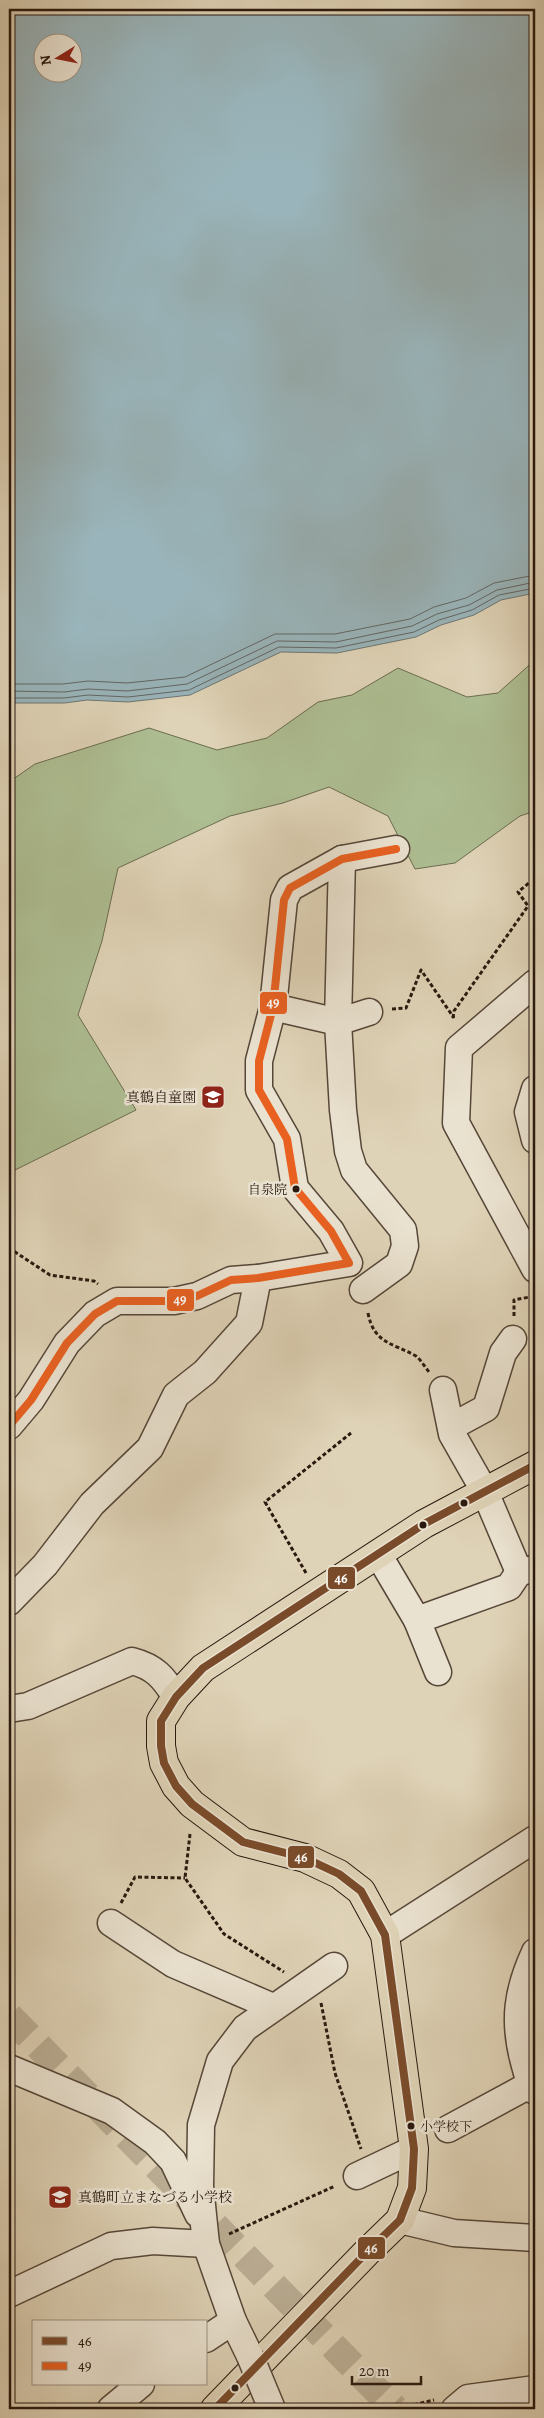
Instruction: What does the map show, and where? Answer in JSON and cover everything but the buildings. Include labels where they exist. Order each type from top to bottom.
[{"type":"main road","points":[[215,2409],[400,2220],[412,2188],[414,2149],[385,1935],[361,1891],[339,1874],[305,1858],[243,1842],[192,1804],[176,1786],[164,1763],[161,1746],[161,1721],[176,1697],[203,1668],[424,1524],[535,1464]]},
{"type":"street","points":[[9,1426],[31,1400],[67,1343],[95,1314],[116,1300],[174,1301],[197,1296],[231,1280],[258,1278],[348,1263],[331,1232],[295,1188],[287,1140],[259,1090],[259,1061],[273,1007],[284,900],[290,888],[342,859],[396,849]]},
{"type":"street","points":[[342,859],[338,1022],[343,1110],[348,1151],[354,1170],[403,1230],[405,1246],[399,1264],[363,1290]]},
{"type":"street","points":[[535,983],[459,1048],[456,1123],[535,1269]]},
{"type":"street","points":[[273,1007],[338,1022],[369,1012]]},
{"type":"street","points":[[535,1089],[528,1112],[535,1140]]},
{"type":"street","points":[[9,1602],[45,1565],[92,1504],[150,1448],[176,1394],[205,1372],[249,1323],[258,1278]]},
{"type":"street","points":[[451,1427],[486,1408],[503,1353],[513,1339]]},
{"type":"street","points":[[417,1620],[509,1587],[527,1570],[452,1434],[443,1390]]},
{"type":"street","points":[[378,1554],[417,1620],[438,1672]]},
{"type":"street","points":[[9,1709],[28,1706],[132,1661],[149,1666],[166,1681],[176,1697]]},
{"type":"street","points":[[385,1935],[535,1839]]},
{"type":"street","points":[[111,1923],[173,1964],[273,2007]]},
{"type":"street","points":[[448,2129],[534,2086],[518,2031],[517,2003],[526,1972],[535,1952]]},
{"type":"street","points":[[204,2233],[202,2125],[220,2061],[245,2028],[318,1977]]},
{"type":"street","points":[[9,2068],[112,2111],[155,2142],[173,2162],[204,2233],[233,2321],[272,2409]]},
{"type":"street","points":[[363,2173],[414,2149]]},
{"type":"street","points":[[400,2220],[454,2233],[535,2238]]},
{"type":"street","points":[[9,2294],[111,2246],[204,2233]]},
{"type":"street","points":[[208,2338],[233,2321]]},
{"type":"street","points":[[111,2409],[139,2386]]},
{"type":"street","points":[[455,2409],[468,2398],[535,2389]]},
{"type":"path","points":[[459,1048],[453,1018],[454,1011],[528,906],[518,892],[535,878]]},
{"type":"path","points":[[369,1012],[406,1008],[421,970],[453,1018]]},
{"type":"path","points":[[9,1248],[50,1275],[94,1281],[116,1300]]},
{"type":"path","points":[[363,1290],[370,1326],[387,1344],[417,1357],[443,1390]]},
{"type":"path","points":[[513,1339],[514,1300],[535,1296]]},
{"type":"path","points":[[318,1593],[265,1502],[351,1433]]},
{"type":"path","points":[[192,1804],[185,1878],[224,1934],[318,1977],[335,2073],[363,2173],[204,2233]]},
{"type":"path","points":[[111,1923],[135,1877],[185,1878]]},
{"type":"green space","points":[[535,660],[535,811],[520,816],[455,863],[415,869],[388,816],[329,787],[283,803],[230,816],[118,868],[102,941],[78,1015],[136,1110],[9,1173],[9,782],[35,764],[149,728],[217,750],[267,738],[318,702],[352,695],[398,668],[467,697],[498,693]]},
{"type":"water","points":[[9,9],[535,9],[535,593],[501,600],[474,615],[441,625],[416,637],[337,653],[281,652],[190,695],[128,702],[87,700],[65,703],[9,703]]},
{"type":"tunnel","points":[[9,2016],[395,2409]]},
{"type":"transit line","name":"49","points":[[9,1426],[31,1400],[67,1343],[95,1314],[117,1301],[174,1301],[197,1296],[231,1280],[258,1278],[349,1263],[331,1231],[295,1188],[287,1139],[259,1090],[259,1061],[273,1007],[284,900],[290,888],[342,859],[396,849]]},
{"type":"transit line","name":"46","points":[[215,2409],[400,2220],[412,2188],[414,2149],[385,1935],[361,1891],[339,1874],[305,1858],[243,1842],[192,1804],[176,1786],[164,1763],[161,1746],[161,1721],[176,1697],[203,1668],[424,1524],[535,1465]]},
{"type":"place","name":"真鶴自童園","points":[[213,1097]]},
{"type":"place","name":"自泉院","points":[[296,1189]]},
{"type":"place","name":"小学校下","points":[[411,2126]]},
{"type":"place","name":"真鶴町立まなづる小学校","points":[[60,2197]]}]
